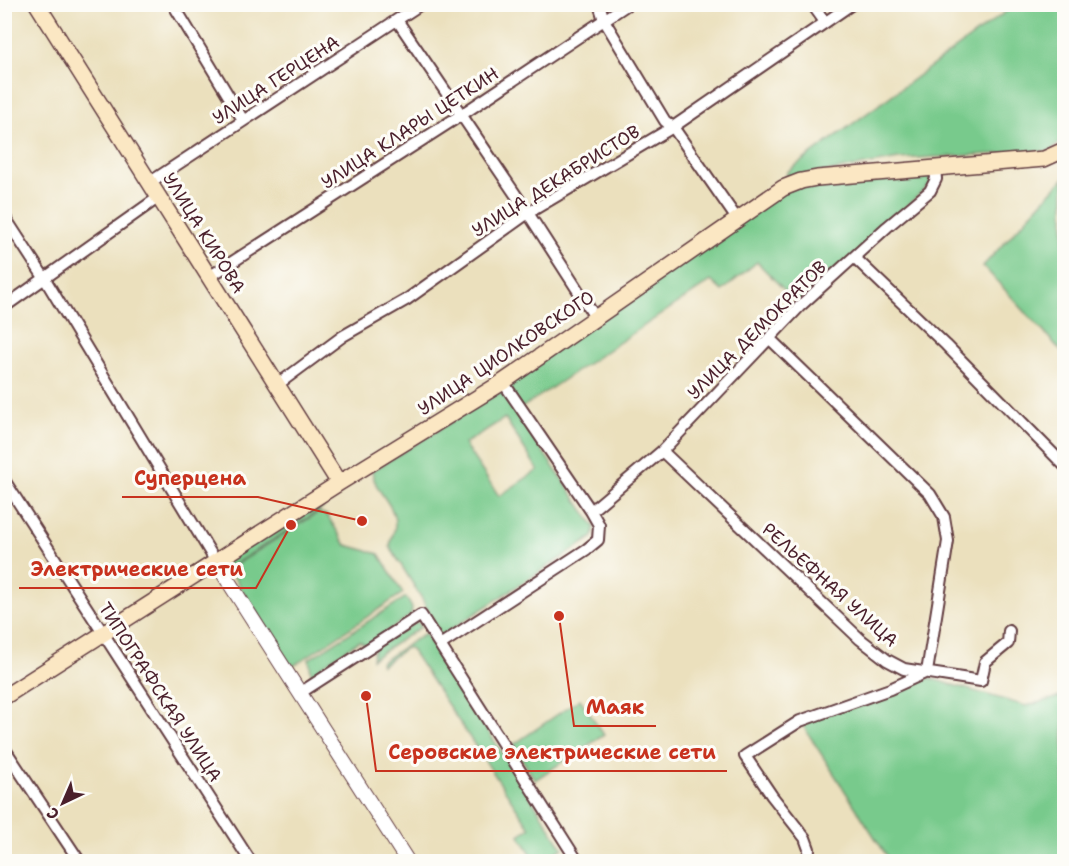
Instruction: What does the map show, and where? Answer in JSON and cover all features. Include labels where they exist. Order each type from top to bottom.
[{"type":"main road","name":"УЛИЦА КИРОВА","points":[[37,4],[339,483]]},
{"type":"main road","name":"УЛИЦА ЦИОЛКОВСКОГО","points":[[4,697],[339,483],[503,382],[783,188],[801,181],[1044,159],[1065,150]]},
{"type":"street","points":[[173,4],[243,120]]},
{"type":"street","name":"УЛИЦА ГЕРЦЕНА","points":[[149,183],[421,4]]},
{"type":"street","points":[[599,4],[604,20],[665,121],[673,127],[737,219]]},
{"type":"street","name":"УЛИЦА КЛАРЫ ЦЕТКИН","points":[[209,277],[461,115],[628,4]]},
{"type":"street","points":[[813,4],[825,22]]},
{"type":"street","name":"УЛИЦА ДЕКАБРИСТОВ","points":[[277,385],[343,336],[406,300],[528,213],[673,127],[852,4]]},
{"type":"street","points":[[397,20],[528,213],[595,317]]},
{"type":"street","name":"УЛИЦА ДЕМОКРАТОВ","points":[[591,512],[662,451],[800,306],[930,191],[936,179],[935,168]]},
{"type":"street","points":[[4,307],[159,197]]},
{"type":"street","points":[[4,216],[45,279],[216,562],[408,861]]},
{"type":"street","points":[[855,258],[946,345],[1065,465]]},
{"type":"street","points":[[769,338],[930,494],[944,517],[948,542],[927,672],[890,689],[800,721],[745,756],[772,796],[805,838],[809,849],[808,861]]},
{"type":"street","points":[[440,645],[598,540],[598,525],[591,512],[503,382]]},
{"type":"street","name":"РЕЛЬЕФНАЯ УЛИЦА","points":[[662,451],[860,639],[887,660],[904,669],[981,681],[985,662],[1008,643],[1009,631]]},
{"type":"street","name":"ТИПОГРАФСКАЯ УЛИЦА","points":[[4,480],[251,861]]},
{"type":"street","points":[[300,693],[421,615],[578,861]]},
{"type":"street","points":[[4,748],[80,861]]},
{"type":"green space","points":[[1015,5],[1064,5],[1064,139],[1050,151],[899,159],[786,179],[787,172]]},
{"type":"green space","points":[[935,168],[936,179],[800,306],[757,262],[722,291],[711,281],[520,409],[503,382],[783,188]]},
{"type":"green space","points":[[1064,178],[1064,354],[983,266]]},
{"type":"green space","points":[[501,391],[595,527],[593,537],[441,636],[421,597],[390,547],[395,526],[394,516],[376,485],[372,471]],"holes":[[[505,418],[538,470],[499,496],[464,444]]]},
{"type":"green space","points":[[316,498],[323,508],[222,572],[216,562]]},
{"type":"green space","points":[[319,512],[327,515],[346,545],[379,554],[403,593],[290,668],[229,569]]},
{"type":"green space","points":[[406,597],[412,608],[411,615],[367,645],[359,641],[319,668],[319,674],[312,680],[309,659]]},
{"type":"green space","points":[[416,622],[421,627],[372,659],[374,649]]},
{"type":"green space","points":[[425,633],[563,848],[543,861],[536,861],[519,835],[530,828],[410,648],[406,648],[382,665],[381,662]]},
{"type":"green space","points":[[929,678],[1026,706],[1064,696],[1064,861],[890,861],[800,721]]},
{"type":"green space","points":[[580,699],[604,735],[535,780],[513,745]]},
{"type":"place","name":"Суперцена","points":[[362,521]]},
{"type":"place","name":"Электрические сети","points":[[291,525]]},
{"type":"place","name":"Маяк","points":[[559,616]]},
{"type":"place","name":"Серовские электрические сети","points":[[366,696]]}]
